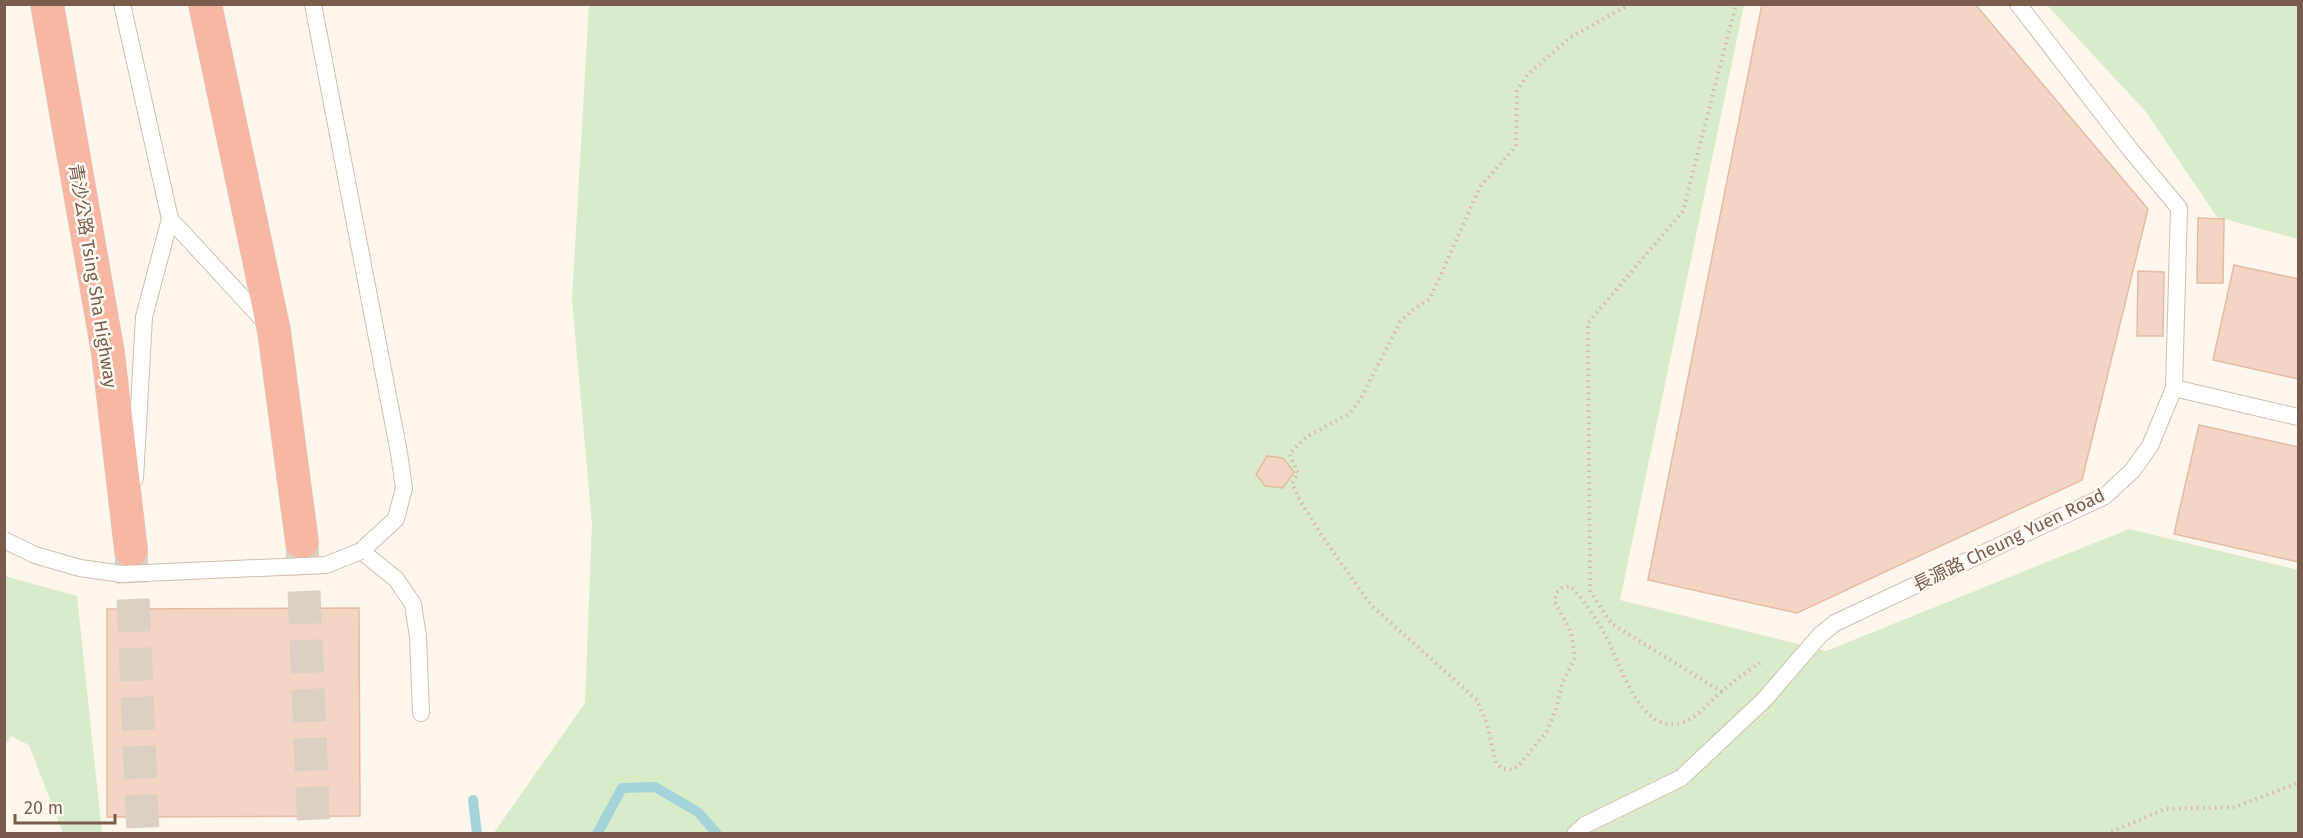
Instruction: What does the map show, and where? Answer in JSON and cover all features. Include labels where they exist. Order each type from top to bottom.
[{"type":"highway","name":"青沙公路 Tsing Sha Highway","points":[[47,4],[108,353],[131,550]]},
{"type":"highway","points":[[205,4],[274,331],[302,542]]},
{"type":"lane","points":[[122,4],[170,219],[144,317],[131,550]]},
{"type":"lane","points":[[4,540],[34,555],[80,568],[122,574],[326,565],[361,551],[396,519],[404,488],[397,441],[314,4]]},
{"type":"lane","name":"長源路 Cheung Yuen Road","points":[[1575,834],[1586,825],[1681,778],[1764,700],[1820,634],[1835,624],[2105,496],[2132,471],[2150,446],[2174,388],[2179,208],[2129,148],[2018,4]]},
{"type":"lane","points":[[170,219],[274,331]]},
{"type":"lane","points":[[2174,388],[2298,417]]},
{"type":"lane","points":[[361,551],[396,579],[413,604],[418,637],[421,713]]},
{"type":"path","points":[[1630,4],[1571,37],[1527,75],[1517,91],[1516,146],[1480,188],[1430,299],[1411,311],[1400,322],[1360,400],[1349,414],[1306,437],[1288,454],[1298,473],[1292,483],[1322,536],[1371,605],[1477,700],[1487,723],[1496,763],[1503,769],[1513,770],[1521,764],[1546,731],[1557,706],[1562,683],[1575,658],[1571,632],[1556,602],[1556,593],[1562,588],[1570,586],[1577,593],[1606,636],[1619,670],[1639,704],[1658,720],[1673,724],[1685,722],[1742,674],[1768,657]]},
{"type":"path","points":[[1722,692],[1612,624],[1590,591],[1588,323],[1683,211],[1736,4]]},
{"type":"path","points":[[2106,834],[2165,809],[2235,807],[2298,783]]},
{"type":"green space","points":[[589,5],[1744,5],[1620,600],[1826,651],[2129,529],[2298,570],[2298,833],[493,834],[585,703],[592,524],[572,300]]},
{"type":"green space","points":[[2047,5],[2298,5],[2298,239],[2217,217],[2146,112]]},
{"type":"green space","points":[[5,573],[8,577],[77,596],[102,833],[63,833],[29,745],[11,736],[5,746]]},
{"type":"building","points":[[1762,4],[1975,4],[2148,209],[2082,480],[1797,613],[1648,580]]},
{"type":"building","points":[[2198,218],[2224,219],[2223,283],[2197,283]]},
{"type":"building","points":[[2234,265],[2298,279],[2298,379],[2213,360]]},
{"type":"building","points":[[2138,271],[2164,272],[2163,336],[2137,336]]},
{"type":"building","points":[[2199,425],[2298,447],[2298,562],[2174,534]]},
{"type":"building","points":[[1267,456],[1283,458],[1294,472],[1283,488],[1265,486],[1256,474]]},
{"type":"building","points":[[359,608],[360,816],[107,817],[107,609]]},
{"type":"waterway","points":[[597,834],[622,788],[655,787],[698,812],[717,834]]},
{"type":"waterway","points":[[473,800],[477,834]]},
{"type":"tunnel","points":[[302,542],[314,834]]},
{"type":"tunnel","points":[[131,550],[143,834]]}]
